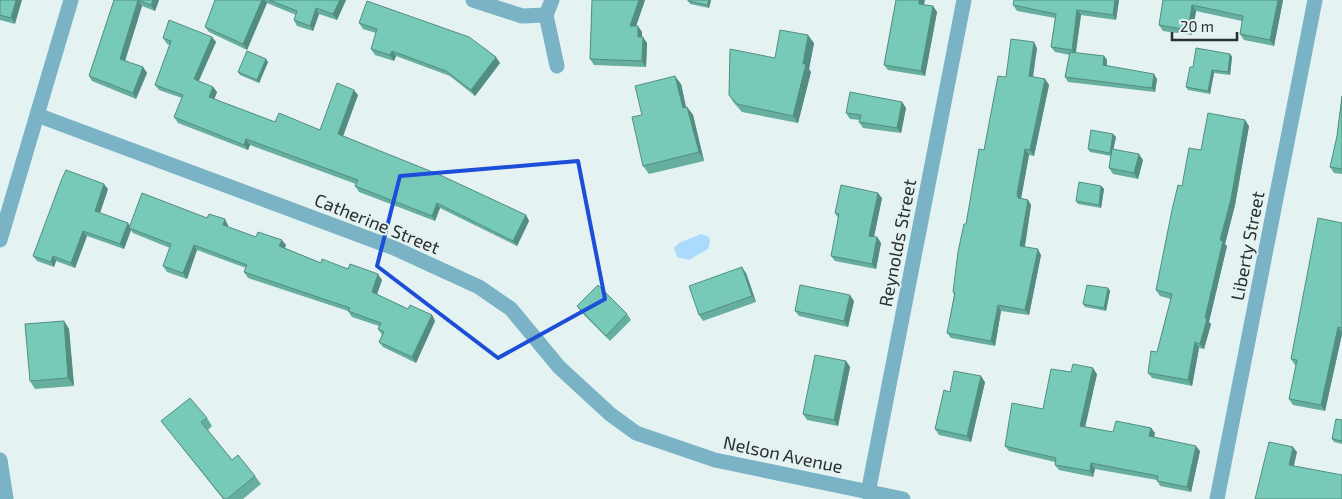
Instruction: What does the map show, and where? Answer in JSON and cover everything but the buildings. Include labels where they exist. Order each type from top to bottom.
[{"type":"street","points":[[0,240],[70,0]]},
{"type":"street","points":[[472,0],[522,16],[546,15]]},
{"type":"street","points":[[552,0],[546,15],[557,66]]},
{"type":"street","name":"Reynolds Street","points":[[868,493],[964,0]]},
{"type":"street","name":"Liberty Street","points":[[1217,499],[1315,0]]},
{"type":"street","name":"Catherine Street","points":[[37,115],[394,248],[479,288],[511,309],[559,367],[610,414],[636,433],[657,442]]},
{"type":"street","name":"Nelson Avenue","points":[[657,442],[715,460],[902,499]]},
{"type":"street","points":[[0,460],[6,499]]},
{"type":"highlighted area","points":[[578,161],[605,299],[498,358],[377,266],[400,176]]},
{"type":"water","points":[[701,234],[709,237],[708,249],[689,260],[677,257],[674,248],[679,243]]}]
